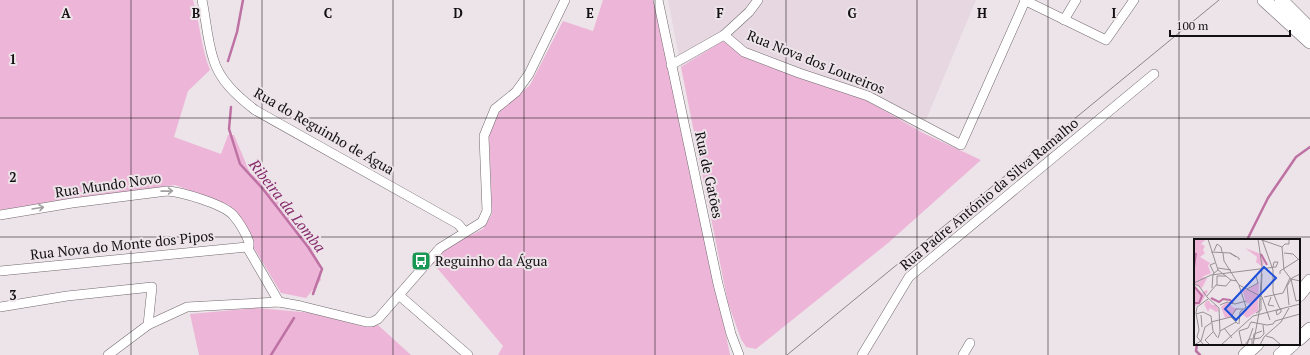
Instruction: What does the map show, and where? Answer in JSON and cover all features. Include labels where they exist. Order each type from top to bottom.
[{"type":"highway","points":[[1264,0],[1310,42]]},
{"type":"highway","points":[[1281,0],[1310,29]]},
{"type":"highway","points":[[1287,0],[1310,19]]},
{"type":"highway","points":[[1288,22],[1310,49]]},
{"type":"highway","points":[[1300,294],[1310,281]]},
{"type":"highway","points":[[1300,302],[1310,292]]},
{"type":"highway","points":[[1300,338],[1310,329]]},
{"type":"highway","points":[[1245,355],[1256,345]]},
{"type":"highway","points":[[1280,355],[1292,345]]},
{"type":"street","name":"Rua do Reguinho de Água","points":[[202,0],[213,59],[226,83],[235,94],[255,110],[458,224],[465,232]]},
{"type":"street","points":[[108,355],[148,325],[187,307],[279,302],[366,322],[372,322],[378,319],[400,296],[440,248],[482,222],[487,211],[484,136],[495,109],[516,92],[529,74],[565,0]]},
{"type":"street","name":"Rua de Gatões","points":[[658,0],[718,284],[731,334],[739,355]]},
{"type":"street","points":[[672,65],[724,35],[749,12],[758,0]]},
{"type":"street","points":[[1024,0],[1106,40],[1134,0]]},
{"type":"street","name":"Rua Nova dos Loureiros","points":[[724,35],[744,52],[799,73],[868,96],[961,145],[1024,0]]},
{"type":"street","points":[[1064,20],[1076,0]]},
{"type":"street","name":"Rua Padre António da Silva Ramalho","points":[[862,355],[909,277],[1154,74]]},
{"type":"street","name":"Rua Mundo Novo","points":[[0,215],[72,203],[177,191],[218,205],[233,215],[249,242],[249,246],[247,247],[279,302]]},
{"type":"street","name":"Rua Nova do Monte dos Pipos","points":[[0,271],[247,247]]},
{"type":"street","points":[[0,308],[67,296],[152,287],[148,325]]},
{"type":"street","points":[[400,296],[468,355]]},
{"type":"street","points":[[963,355],[970,343]]},
{"type":"shaded area","points":[[0,0],[193,0],[210,70],[188,91],[174,137],[221,154],[228,135],[234,135],[250,173],[266,185],[309,244],[319,262],[321,280],[306,298],[281,293],[254,248],[254,240],[229,205],[175,185],[0,210]]},
{"type":"shaded area","points":[[603,0],[655,0],[707,240],[730,355],[498,355],[503,346],[432,262],[443,249],[483,229],[492,214],[489,133],[500,111],[530,85],[563,21],[593,31]]},
{"type":"shaded area","points":[[668,0],[976,0],[921,132],[866,100],[743,55],[724,41],[681,67]]},
{"type":"shaded area","points":[[723,41],[743,55],[866,100],[921,132],[981,160],[888,243],[756,349],[746,347],[741,339],[728,303],[681,67]]},
{"type":"shaded area","points":[[257,308],[313,313],[365,327],[378,325],[411,355],[199,355],[190,314]]},
{"type":"waterway","name":"Ribeira da Lomba","points":[[228,61],[237,32],[243,0]]},
{"type":"waterway","name":"Ribeira da Lomba","points":[[231,107],[229,129],[240,164],[263,189],[308,247],[322,269],[313,294]]},
{"type":"waterway","points":[[1248,239],[1268,198],[1296,157],[1310,147]]},
{"type":"waterway","name":"Ribeira da Lomba","points":[[271,355],[294,318]]},
{"type":"waterway","points":[[1197,345],[1196,351],[1200,355]]},
{"type":"tram line","points":[[787,355],[1219,0]]},
{"type":"place","name":"Reguinho da Água","points":[[421,261]]}]
